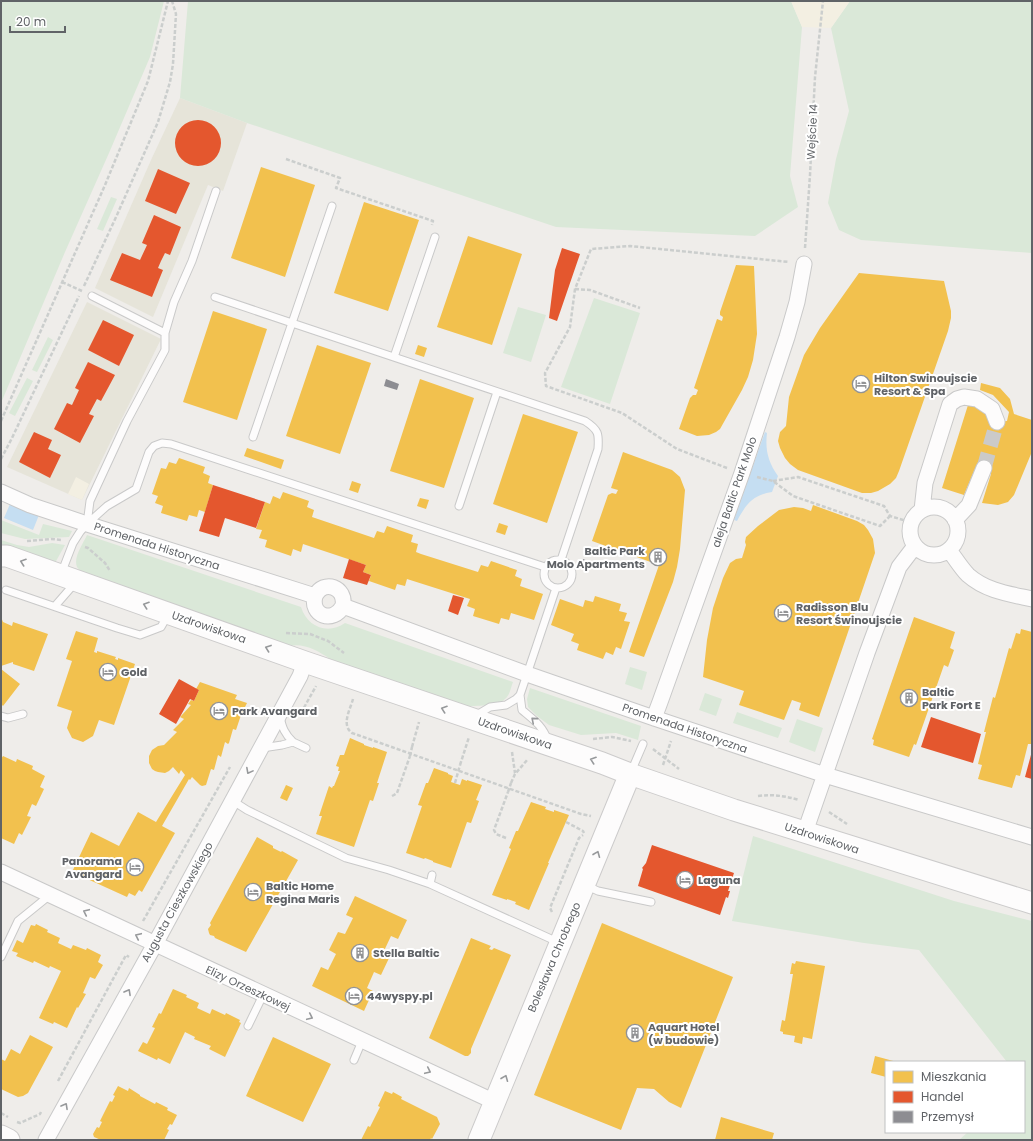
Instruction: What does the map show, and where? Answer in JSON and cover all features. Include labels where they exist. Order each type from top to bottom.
[{"type":"street","name":"aleja Baltic Park Molo","points":[[654,718],[742,473],[795,309],[804,264]]},
{"type":"street","points":[[922,510],[925,483],[950,404],[957,399],[964,397],[977,399],[992,409],[997,422]]},
{"type":"street","points":[[955,520],[969,505],[984,468]]},
{"type":"street","name":"Promenada Historyczna","points":[[1,492],[87,524],[315,596]]},
{"type":"street","points":[[930,507],[944,509],[955,520],[958,532],[956,539],[949,550],[942,554],[926,554],[920,551],[912,541],[910,535],[911,522],[922,510],[930,507]]},
{"type":"street","points":[[805,832],[899,567],[915,546]]},
{"type":"street","points":[[949,550],[967,574],[981,584],[996,591],[1032,599]]},
{"type":"street","name":"Uzdrowiskowa","points":[[1,556],[7,556],[305,662],[471,726],[550,745],[734,810],[1032,903]]},
{"type":"street","points":[[321,588],[336,588],[342,596],[343,606],[333,616],[323,615],[319,613],[314,605],[315,596],[317,591],[321,588]]},
{"type":"street","name":"Promenada Historyczna","points":[[343,606],[527,674],[654,718],[826,775],[1032,837]]},
{"type":"street","name":"Augusta Cieszkowskiego","points":[[46,1140],[233,801],[300,676],[305,662]]},
{"type":"street","name":"Bolesława Chrobrego","points":[[480,1140],[630,774]]},
{"type":"street","name":"Elizy Orzeszkowej","points":[[1,872],[495,1102]]},
{"type":"street","points":[[1,1136],[9,1140]]},
{"type":"lane","points":[[87,524],[90,501],[127,421],[165,350],[166,333],[174,302],[192,261],[216,191]]},
{"type":"lane","points":[[253,438],[332,206]]},
{"type":"lane","points":[[394,357],[435,237]]},
{"type":"lane","points":[[92,296],[166,333]]},
{"type":"lane","points":[[215,297],[585,421],[594,427],[599,436],[598,450],[561,560]]},
{"type":"lane","points":[[459,506],[497,392]]},
{"type":"lane","points":[[54,606],[68,578],[73,543],[80,532],[106,506],[136,489],[149,452],[154,446],[162,443],[172,444],[546,567]]},
{"type":"lane","points":[[552,561],[564,561],[570,566],[572,572],[569,583],[563,587],[556,588],[552,586],[545,580],[544,571],[546,567],[552,561]]},
{"type":"lane","points":[[550,745],[545,732],[539,724],[522,710],[520,695],[556,588]]},
{"type":"lane","points":[[6,590],[117,628],[140,634],[161,626],[169,613]]},
{"type":"lane","points":[[471,726],[481,712],[490,707],[506,705],[520,695]]},
{"type":"lane","points":[[1,716],[8,718],[23,714]]},
{"type":"lane","points":[[279,714],[282,727],[287,737],[293,742],[306,748]]},
{"type":"lane","points":[[261,748],[293,742]]},
{"type":"lane","points":[[630,774],[642,744]]},
{"type":"lane","points":[[233,801],[247,810],[346,858],[389,870],[430,884],[560,943]]},
{"type":"lane","points":[[430,884],[432,876]]},
{"type":"lane","points":[[584,885],[598,891],[651,902]]},
{"type":"lane","points":[[1,957],[18,921],[50,895]]},
{"type":"lane","points":[[248,1026],[263,995]]},
{"type":"lane","points":[[354,1060],[362,1041]]},
{"type":"path","points":[[1,422],[105,185],[148,81],[168,1]]},
{"type":"path","points":[[1,459],[82,291],[158,122],[170,82],[173,64],[176,14],[172,1]]},
{"type":"path","name":"Wejście 14","points":[[804,264],[815,77],[822,1]]},
{"type":"path","points":[[286,159],[340,178],[336,190],[433,221],[433,223]]},
{"type":"path","points":[[773,261],[630,246],[591,249],[575,289],[570,327],[545,373],[546,386],[622,414],[677,449],[742,473],[772,481],[793,496],[880,526],[890,516]]},
{"type":"path","points":[[62,282],[92,296]]},
{"type":"path","points":[[575,289],[590,290],[640,308]]},
{"type":"path","points":[[772,481],[798,477],[884,506],[890,516],[911,522]]},
{"type":"path","points":[[26,542],[51,539],[64,540],[88,548],[105,563],[111,572]]},
{"type":"path","points":[[284,633],[310,634],[328,642],[345,654]]},
{"type":"path","points":[[355,694],[346,723],[348,730],[352,733],[581,814],[597,818]]},
{"type":"path","points":[[392,796],[397,793],[421,718]]},
{"type":"path","points":[[657,783],[677,725]]},
{"type":"path","points":[[455,784],[471,726]]},
{"type":"path","points":[[592,739],[612,737],[642,744]]},
{"type":"path","points":[[511,748],[515,774]]},
{"type":"path","points":[[506,838],[496,834],[494,831],[515,774],[530,756]]},
{"type":"path","points":[[126,955],[230,766]]},
{"type":"path","points":[[566,822],[583,831]]},
{"type":"shaded area","points":[[180,98],[247,123],[223,191],[208,185],[153,317],[95,288]]},
{"type":"shaded area","points":[[87,302],[161,339],[82,500],[7,467]]},
{"type":"green space","points":[[1,1],[164,1],[150,57],[1,403]]},
{"type":"green space","points":[[188,1],[791,1],[802,27],[790,176],[798,207],[755,236],[556,227],[247,123],[180,98]]},
{"type":"green space","points":[[850,1],[1032,1],[1032,253],[861,240],[839,230],[828,203],[836,159],[849,111],[831,28]]},
{"type":"green space","points":[[111,197],[117,199],[103,231],[97,229]]},
{"type":"green space","points":[[594,298],[640,313],[610,404],[561,387]]},
{"type":"green space","points":[[518,307],[546,315],[531,362],[503,353]]},
{"type":"green space","points":[[48,337],[53,340],[37,372],[32,370]]},
{"type":"green space","points":[[27,378],[33,381],[15,416],[9,413]]},
{"type":"green space","points":[[1,520],[39,535],[43,524],[72,531],[69,537],[25,539],[1,533]]},
{"type":"green space","points":[[87,535],[301,607],[308,620],[319,627],[332,628],[338,627],[345,623],[513,682],[510,691],[505,699],[497,703],[465,706],[330,659],[311,648],[295,645],[289,646],[82,572],[77,567],[76,559]]},
{"type":"green space","points":[[1,540],[29,547],[52,543],[65,545],[55,563],[1,545]]},
{"type":"green space","points":[[630,667],[647,672],[642,690],[625,684]]},
{"type":"green space","points":[[530,688],[641,726],[638,740],[616,733],[581,735],[549,725],[528,707],[527,699]]},
{"type":"green space","points":[[705,693],[722,699],[716,716],[699,710]]},
{"type":"green space","points":[[737,712],[782,728],[778,738],[733,723]]},
{"type":"green space","points":[[797,719],[823,728],[815,752],[789,742]]},
{"type":"green space","points":[[753,836],[954,901],[1032,921],[1032,1140],[959,1140],[967,1133],[1025,1133],[1025,1061],[1006,1061],[919,950],[864,943],[732,921]]},
{"type":"sand","points":[[791,1],[850,1],[831,28],[802,27]]},
{"type":"sand","points":[[76,477],[89,484],[82,500],[68,494]]},
{"type":"water","points":[[765,432],[767,433],[766,445],[768,456],[778,476],[772,492],[765,493],[755,498],[747,505],[737,521],[734,520]]},
{"type":"water","points":[[10,504],[39,515],[33,530],[4,518]]},
{"type":"building: Mieszkania","points":[[261,167],[315,185],[285,277],[231,258]]},
{"type":"building: Mieszkania","points":[[364,202],[419,220],[388,311],[334,293]]},
{"type":"building: Mieszkania","points":[[468,236],[522,254],[492,345],[437,327]]},
{"type":"building: Mieszkania","points":[[736,265],[754,266],[757,334],[753,360],[742,390],[720,429],[709,435],[697,436],[679,429],[690,398],[693,395],[696,395],[698,390],[694,388],[717,319],[722,321],[723,317],[720,315],[720,312]]},
{"type":"building: Mieszkania","name":"Hilton Swinoujscie Resort & Spa","points":[[859,273],[944,281],[951,311],[948,331],[896,478],[890,484],[871,493],[862,493],[798,470],[785,458],[778,441],[780,432],[786,426],[789,397],[804,355],[820,328]]},
{"type":"building: Mieszkania","points":[[213,311],[267,329],[237,420],[183,402]]},
{"type":"building: Mieszkania","points":[[317,345],[371,363],[340,454],[286,436]]},
{"type":"building: Mieszkania","points":[[418,345],[427,348],[424,357],[415,354]]},
{"type":"building: Mieszkania","points":[[420,379],[474,398],[444,488],[390,471]]},
{"type":"building: Mieszkania","points":[[981,383],[1000,388],[1010,399],[1014,414],[1032,420],[1031,454],[1014,495],[1008,502],[998,505],[982,503],[991,474],[984,468],[975,469],[964,495],[942,488],[968,405],[978,406],[997,422],[1007,421],[1009,412],[993,395],[980,390]]},
{"type":"building: Mieszkania","points":[[523,414],[578,432],[547,523],[493,504]]},
{"type":"building: Mieszkania","points":[[247,448],[284,460],[281,469],[244,456]]},
{"type":"building: Mieszkania","name":"Baltic Park Molo Apartments","points":[[623,452],[672,470],[680,477],[685,490],[677,567],[673,582],[644,657],[629,652],[659,565],[592,541],[608,495],[612,493],[616,494],[618,490],[611,488]]},
{"type":"building: Mieszkania","points":[[179,458],[205,467],[203,473],[210,476],[208,483],[213,485],[205,512],[199,510],[197,517],[189,515],[187,521],[161,513],[163,506],[155,503],[158,496],[152,494],[161,468],[166,469],[169,462],[176,464]]},
{"type":"building: Mieszkania","points":[[352,481],[361,484],[358,493],[349,490]]},
{"type":"building: Mieszkania","points":[[283,492],[309,501],[307,507],[314,510],[312,517],[374,538],[377,531],[384,533],[387,526],[413,535],[411,542],[418,544],[416,552],[421,554],[478,572],[481,565],[488,567],[491,561],[517,570],[515,576],[522,579],[520,586],[543,594],[534,620],[511,613],[509,620],[501,618],[499,624],[473,616],[475,609],[467,606],[470,599],[407,579],[405,586],[397,584],[395,590],[369,581],[371,575],[363,572],[366,565],[303,544],[301,552],[293,549],[291,556],[265,547],[267,540],[259,538],[262,530],[256,529],[265,502],[270,504],[273,496],[280,499]]},
{"type":"building: Mieszkania","points":[[420,498],[429,500],[426,509],[417,506]]},
{"type":"building: Mieszkania","name":"Radisson Blu Resort Świnoujscie","points":[[813,505],[864,525],[873,539],[875,553],[819,717],[799,710],[801,703],[792,700],[784,720],[739,705],[744,691],[703,677],[707,640],[713,608],[723,578],[730,563],[736,559],[742,558],[746,545],[746,537],[779,510],[794,507],[811,511]]},
{"type":"building: Mieszkania","points":[[499,523],[508,526],[505,535],[496,532]]},
{"type":"building: Mieszkania","points":[[595,596],[621,604],[619,611],[627,613],[624,621],[630,622],[621,649],[616,647],[613,655],[606,652],[603,659],[577,650],[579,644],[571,641],[574,634],[551,625],[560,599],[583,607],[585,600],[593,602]]},
{"type":"building: Mieszkania","points":[[1,617],[3,622],[12,626],[13,622],[48,634],[34,671],[13,664],[13,662],[1,666]]},
{"type":"building: Mieszkania","name":"Baltic Park Fort E","points":[[914,617],[955,632],[950,648],[954,650],[948,667],[944,665],[916,745],[914,744],[909,757],[873,745],[874,740],[872,739]]},
{"type":"building: Mieszkania","points":[[1021,629],[1032,632],[1032,739],[1031,744],[1028,744],[1020,776],[1016,775],[1012,788],[978,779],[982,765],[978,764],[993,697],[995,698],[1009,648],[1011,649],[1016,633],[1020,634]]},
{"type":"building: Mieszkania","points":[[76,631],[98,638],[94,652],[97,653],[97,651],[116,657],[115,659],[118,660],[118,658],[135,664],[114,725],[99,720],[93,736],[83,742],[72,738],[67,728],[72,711],[57,706],[72,661],[66,659]]},
{"type":"building: Mieszkania","points":[[1,669],[20,684],[3,706],[1,704]]},
{"type":"building: Mieszkania","points":[[200,682],[237,695],[235,699],[247,703],[236,730],[233,729],[229,743],[228,744],[225,742],[221,757],[218,755],[214,770],[211,769],[206,785],[200,785],[192,777],[190,780],[189,779],[162,826],[175,833],[142,892],[139,890],[135,896],[129,893],[127,897],[72,872],[91,832],[119,846],[138,812],[156,822],[185,775],[181,770],[179,774],[173,767],[165,773],[155,771],[149,763],[149,756],[152,750],[158,746],[164,745],[177,732],[173,730],[184,719],[180,717],[191,705],[188,704],[191,700],[194,701],[199,690],[196,689]]},
{"type":"building: Mieszkania","points":[[350,738],[364,745],[387,752],[373,801],[370,800],[354,847],[316,834],[322,816],[319,816],[329,786],[332,788],[334,786],[340,771],[338,771],[339,767],[336,766],[340,755],[344,755]]},
{"type":"building: Mieszkania","points":[[3,756],[16,762],[17,759],[33,766],[32,769],[45,776],[40,787],[44,789],[36,806],[32,804],[27,816],[31,817],[22,835],[19,833],[14,844],[1,838],[1,759]]},
{"type":"building: Mieszkania","points":[[434,768],[453,776],[451,782],[460,785],[462,779],[482,785],[476,800],[479,801],[471,823],[467,822],[451,868],[425,858],[424,859],[406,853],[422,806],[418,805],[426,783],[428,783]]},
{"type":"building: Mieszkania","points":[[286,785],[293,788],[287,801],[280,798]]},
{"type":"building: Mieszkania","points":[[531,802],[546,807],[545,809],[554,812],[554,810],[569,815],[529,910],[515,904],[516,902],[492,895],[511,849],[509,848],[516,831],[518,831]]},
{"type":"building: Mieszkania","name":"Baltic Home Regina Maris","points":[[257,837],[273,846],[273,848],[298,860],[246,952],[210,935],[208,929]]},
{"type":"building: Mieszkania","name":"Stella Baltic","points":[[355,896],[407,920],[398,939],[391,936],[383,953],[390,956],[381,975],[374,972],[367,988],[373,991],[364,1011],[312,986],[321,967],[328,970],[336,954],[329,950],[338,932],[345,934],[353,918],[346,915]]},
{"type":"building: Mieszkania","name":"Aquart Hotel (w budowie)","points":[[602,923],[733,977],[681,1108],[669,1102],[654,1089],[637,1088],[621,1130],[534,1095]]},
{"type":"building: Mieszkania","points":[[36,924],[48,930],[47,932],[60,938],[58,943],[71,949],[73,945],[86,950],[87,948],[101,955],[98,962],[103,965],[95,979],[90,977],[83,993],[86,994],[78,1008],[77,1007],[67,1028],[54,1022],[53,1024],[39,1018],[61,971],[50,966],[49,968],[34,961],[33,963],[16,956],[18,953],[12,951],[17,940],[23,943],[31,925],[35,926]]},
{"type":"building: Mieszkania","points":[[471,938],[491,946],[489,949],[492,950],[494,948],[511,955],[471,1049],[471,1053],[468,1056],[465,1056],[429,1038]]},
{"type":"building: Mieszkania","points":[[796,961],[825,966],[812,1039],[803,1037],[802,1044],[794,1042],[795,1036],[783,1034],[783,1032],[780,1031],[782,1020],[785,1021],[793,974],[790,974],[792,963],[795,964]]},
{"type":"building: Mieszkania","points":[[173,989],[187,995],[186,997],[199,1003],[197,1008],[210,1014],[212,1009],[225,1015],[226,1013],[240,1020],[239,1022],[241,1023],[225,1057],[209,1049],[211,1046],[194,1039],[195,1037],[185,1032],[170,1064],[138,1051],[143,1042],[147,1044],[155,1028],[152,1027],[159,1013],[161,1014]]},
{"type":"building: Mieszkania","points":[[30,1035],[53,1047],[28,1093],[18,1097],[1,1089],[1,1059],[5,1061],[11,1049],[20,1054]]},
{"type":"building: Mieszkania","points":[[273,1037],[331,1064],[303,1122],[246,1096]]},
{"type":"building: Mieszkania","points":[[875,1056],[893,1061],[885,1061],[885,1077],[871,1073]]},
{"type":"building: Mieszkania","points":[[118,1086],[128,1091],[129,1088],[155,1104],[156,1102],[168,1108],[167,1110],[177,1115],[172,1125],[170,1124],[167,1129],[169,1130],[164,1140],[101,1140],[94,1137],[93,1134],[97,1127],[99,1128],[102,1122],[100,1121],[110,1101],[112,1102],[115,1096],[113,1095]]},
{"type":"building: Mieszkania","points":[[385,1091],[392,1094],[393,1092],[402,1097],[401,1099],[437,1117],[440,1124],[432,1139],[361,1140],[368,1126],[370,1127],[380,1107],[378,1106]]},
{"type":"building: Mieszkania","points":[[721,1117],[774,1133],[772,1140],[715,1140]]},
{"type":"building: Handel","points":[[203,120],[215,126],[220,134],[220,152],[215,160],[207,165],[193,166],[181,160],[176,152],[175,138],[181,126],[189,121]]},
{"type":"building: Handel","points":[[158,169],[190,183],[176,214],[145,201]]},
{"type":"building: Handel","points":[[154,215],[181,227],[170,255],[165,253],[158,268],[163,270],[152,297],[110,280],[122,253],[140,260],[147,245],[142,243]]},
{"type":"building: Handel","points":[[562,248],[580,254],[557,321],[549,318],[555,270]]},
{"type":"building: Handel","points":[[103,320],[134,335],[119,366],[88,350]]},
{"type":"building: Handel","points":[[88,362],[115,375],[101,401],[97,399],[89,414],[94,416],[80,443],[54,429],[67,403],[72,405],[79,390],[75,388]]},
{"type":"building: Handel","points":[[34,432],[52,440],[48,449],[61,455],[50,478],[19,462]]},
{"type":"building: Handel","points":[[213,485],[265,502],[256,528],[225,518],[219,537],[199,531]]},
{"type":"building: Handel","points":[[349,559],[366,565],[363,572],[371,575],[367,585],[343,578]]},
{"type":"building: Handel","points":[[453,595],[464,598],[458,615],[448,611]]},
{"type":"building: Handel","points":[[179,679],[199,690],[194,701],[190,699],[176,724],[159,714]]},
{"type":"building: Handel","points":[[931,717],[981,734],[973,763],[921,747]]},
{"type":"building: Handel","points":[[1032,751],[1032,779],[1025,777]]},
{"type":"building: Handel","points":[[652,845],[734,873],[728,891],[730,891],[728,898],[726,897],[720,915],[638,886],[642,868],[646,863]]},
{"type":"building: Przemysł","points":[[386,379],[399,384],[397,390],[384,386]]},
{"type":"building: Przemysł","points":[[583,559],[588,561],[585,568],[580,566]]},
{"type":"tunnel","points":[[984,468],[997,422]]},
{"type":"place","name":"Hilton Swinoujscie Resort & Spa","points":[[861,384]]},
{"type":"place","name":"Baltic Park Molo Apartments","points":[[658,557]]},
{"type":"place","name":"Radisson Blu Resort Świnoujscie","points":[[783,613]]},
{"type":"place","name":"Gold","points":[[108,672]]},
{"type":"place","name":"Baltic Park Fort E","points":[[909,698]]},
{"type":"place","name":"Park Avangard","points":[[219,711]]},
{"type":"place","name":"Panorama Avangard","points":[[135,867]]},
{"type":"place","name":"Laguna","points":[[685,880]]},
{"type":"place","name":"Baltic Home Regina Maris","points":[[253,892]]},
{"type":"place","name":"Stella Baltic","points":[[360,953]]},
{"type":"place","name":"44wyspy.pl","points":[[354,996]]},
{"type":"place","name":"Aquart Hotel (w budowie)","points":[[635,1033]]}]
